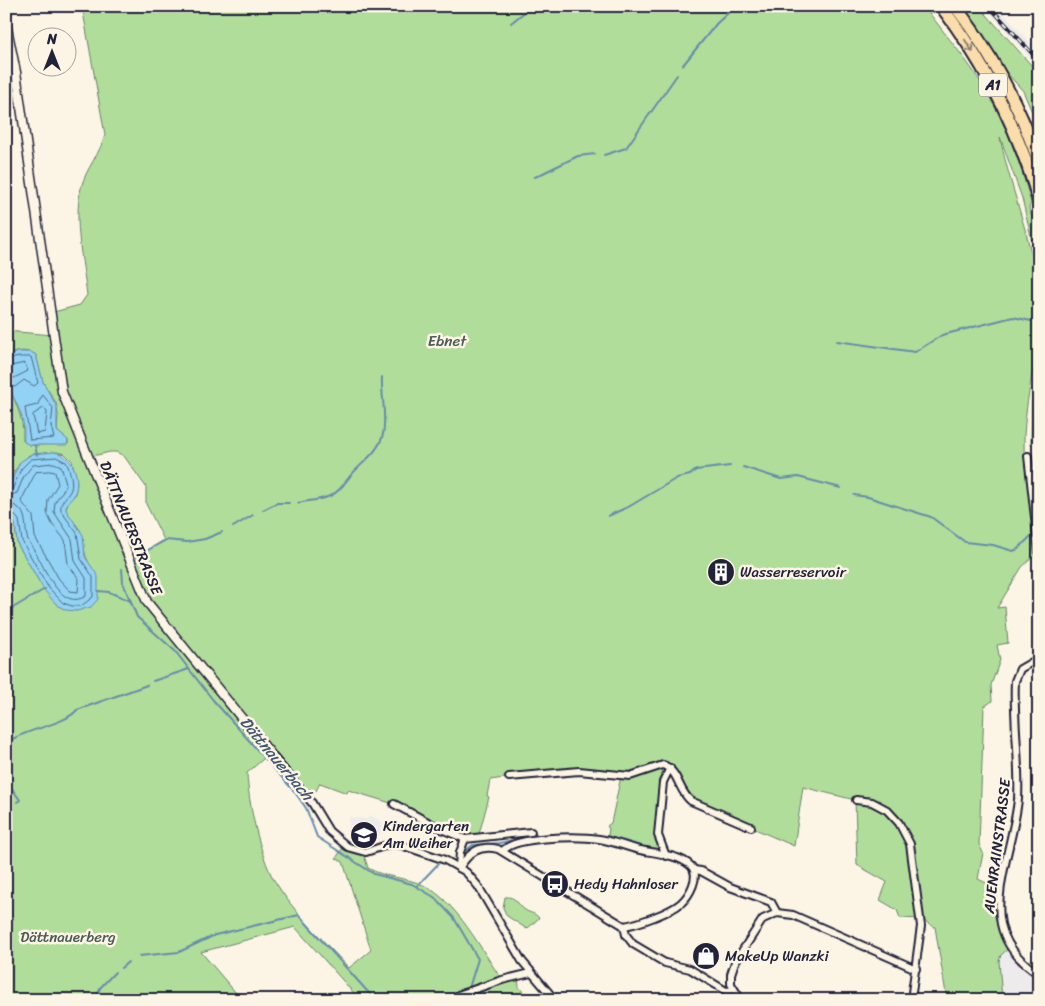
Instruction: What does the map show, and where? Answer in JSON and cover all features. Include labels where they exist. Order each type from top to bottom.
[{"type":"highway","name":"A1","points":[[941,6],[977,58],[1000,99],[1022,150],[1039,202]]},
{"type":"highway","name":"A1","points":[[955,6],[978,38],[1003,80],[1024,124],[1039,163]]},
{"type":"street","name":"DÄTTNAUERSTRASSE","points":[[6,23],[16,72],[62,392],[146,602],[312,803],[329,831],[348,847],[366,852],[390,844],[401,845],[445,860],[459,868],[478,886],[531,973],[555,1000]]},
{"type":"street","points":[[1028,456],[1039,552]]},
{"type":"street","name":"AUENRAINSTRASSE","points":[[1039,658],[1020,669],[1014,680],[1018,802],[999,910],[1002,930],[1010,948],[1021,961],[1039,974]]},
{"type":"street","points":[[510,777],[574,771],[630,776],[660,765],[670,768],[690,801],[751,827]]},
{"type":"street","points":[[666,856],[658,835],[663,782],[670,768]]},
{"type":"street","points":[[856,800],[868,801],[885,808],[899,823],[909,842],[921,923],[911,1000]]},
{"type":"street","points":[[394,804],[436,827],[465,839],[530,832]]},
{"type":"street","points":[[503,851],[513,844],[577,837],[607,840],[686,863],[694,870],[701,871],[772,903],[777,913]]},
{"type":"street","points":[[459,868],[460,850],[465,839]]},
{"type":"street","points":[[459,868],[468,855],[478,848],[490,847],[503,851],[624,926],[626,935],[633,944],[665,963],[690,969],[726,991],[734,990]]},
{"type":"street","points":[[624,926],[639,922],[681,903],[694,883],[694,870]]},
{"type":"street","points":[[742,1000],[734,990],[731,974],[735,962],[760,922],[777,913],[793,915],[916,969]]},
{"type":"street","points":[[458,995],[531,973]]},
{"type":"shaded area","points":[[984,6],[997,6],[1039,52],[1039,68]]},
{"type":"shaded area","name":"Kindergarten Am Weiher","points":[[371,815],[386,825],[372,845],[364,847],[348,842],[349,817],[367,819]]},
{"type":"shaded area","points":[[1010,947],[1039,974],[1039,1000],[1002,1000],[999,961],[1001,955]]},
{"type":"green space","name":"Ebnet","points":[[82,6],[923,6],[971,68],[999,114],[1022,172],[1031,203],[1029,208],[1031,215],[1035,218],[1039,236],[1039,272],[1022,198],[1000,137],[1033,260],[1039,303],[1038,336],[1025,418],[1024,450],[1039,555],[1034,556],[1022,567],[997,608],[1005,607],[1008,643],[997,645],[1000,660],[991,685],[992,701],[984,707],[979,844],[983,853],[978,879],[1001,890],[999,905],[1010,947],[1001,955],[999,961],[1002,1000],[947,1000],[935,927],[921,919],[900,918],[897,910],[880,900],[887,882],[857,865],[855,800],[803,787],[794,846],[691,801],[674,773],[666,775],[658,835],[665,852],[607,841],[609,829],[607,826],[611,823],[621,776],[540,773],[490,780],[487,796],[489,797],[478,838],[468,839],[394,804],[348,790],[347,793],[320,783],[316,791],[307,796],[270,753],[247,773],[252,813],[264,857],[274,880],[290,904],[349,968],[371,950],[343,862],[336,858],[345,845],[363,852],[368,868],[381,874],[416,882],[435,892],[467,927],[502,980],[518,976],[519,987],[530,1000],[360,1000],[295,927],[201,952],[242,1000],[6,1000],[6,511],[15,524],[17,543],[40,583],[60,607],[77,611],[88,561],[80,530],[66,510],[68,501],[75,495],[77,483],[72,461],[65,454],[57,452],[29,455],[14,471],[6,494],[6,372],[22,421],[23,440],[30,445],[68,444],[68,441],[57,431],[58,414],[56,403],[43,382],[36,355],[20,351],[12,353],[6,358],[6,331],[53,335],[50,313],[80,305],[87,295],[78,227],[79,201],[83,181],[105,135]],"holes":[[[116,452],[124,456],[146,487],[146,504],[164,540],[129,561],[88,457]]]},
{"type":"green space","points":[[964,6],[979,6],[1039,74],[1039,128],[1023,91],[1007,73]]},
{"type":"green space","points":[[1039,361],[1039,407],[1034,421],[1031,444],[1032,402]]},
{"type":"green space","points":[[505,897],[514,899],[525,910],[539,918],[527,929],[507,916],[503,908]]},
{"type":"water","points":[[18,352],[31,352],[36,355],[43,382],[57,407],[57,431],[68,440],[67,445],[30,445],[24,442],[24,427],[21,413],[8,383],[5,366],[7,356]]},
{"type":"water","points":[[54,452],[66,457],[74,467],[77,487],[66,510],[83,535],[85,557],[98,576],[98,599],[91,607],[77,611],[65,610],[55,603],[44,590],[17,543],[15,524],[6,511],[7,490],[20,462],[32,454]]},
{"type":"waterway","points":[[511,23],[532,6]]},
{"type":"waterway","points":[[683,65],[717,23],[736,6]]},
{"type":"waterway","points":[[604,155],[626,148],[677,75]]},
{"type":"waterway","points":[[535,177],[578,156],[595,154]]},
{"type":"waterway","points":[[837,341],[915,352],[942,335],[1013,317],[1031,321]]},
{"type":"waterway","name":"Dättnauerbach","points":[[298,503],[328,497],[335,493],[378,445],[384,427],[382,377]]},
{"type":"waterway","points":[[35,445],[37,455]]},
{"type":"waterway","points":[[608,516],[630,506],[677,478],[690,475],[696,470],[730,466]]},
{"type":"waterway","points":[[743,467],[781,479],[798,477],[841,488]]},
{"type":"waterway","points":[[854,495],[868,497],[931,517],[965,542],[993,545],[1013,551],[1018,549],[1031,536]]},
{"type":"waterway","name":"Dättnauerbach","points":[[263,510],[277,503],[289,503]]},
{"type":"waterway","name":"Dättnauerbach","points":[[233,527],[253,515]]},
{"type":"waterway","name":"Dättnauerbach","points":[[134,558],[166,540],[187,542],[205,539],[222,532]]},
{"type":"waterway","name":"Dättnauerbach","points":[[122,569],[123,583],[137,617],[175,651],[213,700],[294,791],[306,808],[317,837],[374,874],[412,884],[434,897],[454,918],[478,959],[469,988]]},
{"type":"waterway","points":[[6,612],[45,589]]},
{"type":"waterway","points":[[98,591],[109,592],[131,601]]},
{"type":"waterway","points":[[153,681],[189,669]]},
{"type":"waterway","points":[[6,743],[14,738],[63,720],[77,710],[147,685]]},
{"type":"waterway","points":[[6,780],[20,800],[17,802]]},
{"type":"waterway","points":[[6,817],[12,809]]},
{"type":"waterway","points":[[536,836],[589,834],[615,838],[641,846]]},
{"type":"waterway","points":[[466,850],[473,845],[499,843],[531,837]]},
{"type":"waterway","points":[[417,886],[438,864]]},
{"type":"waterway","points":[[139,956],[179,952],[215,935],[299,915],[375,1000]]},
{"type":"waterway","points":[[121,968],[128,962]]},
{"type":"waterway","points":[[96,1000],[100,988],[115,972]]},
{"type":"waterway","name":"Dättnauerbach","points":[[470,993],[471,1000]]},
{"type":"railway","points":[[989,6],[1039,61]]},
{"type":"place","name":"Wasserreservoir","points":[[721,572]]},
{"type":"place","name":"Kindergarten Am Weiher","points":[[364,835]]},
{"type":"place","name":"Hedy Hahnloser","points":[[555,884]]},
{"type":"place","name":"MakeUp Wanzki","points":[[706,956]]},
{"type":"park label","name":"Dättnauerberg","points":[[68,937]]}]
